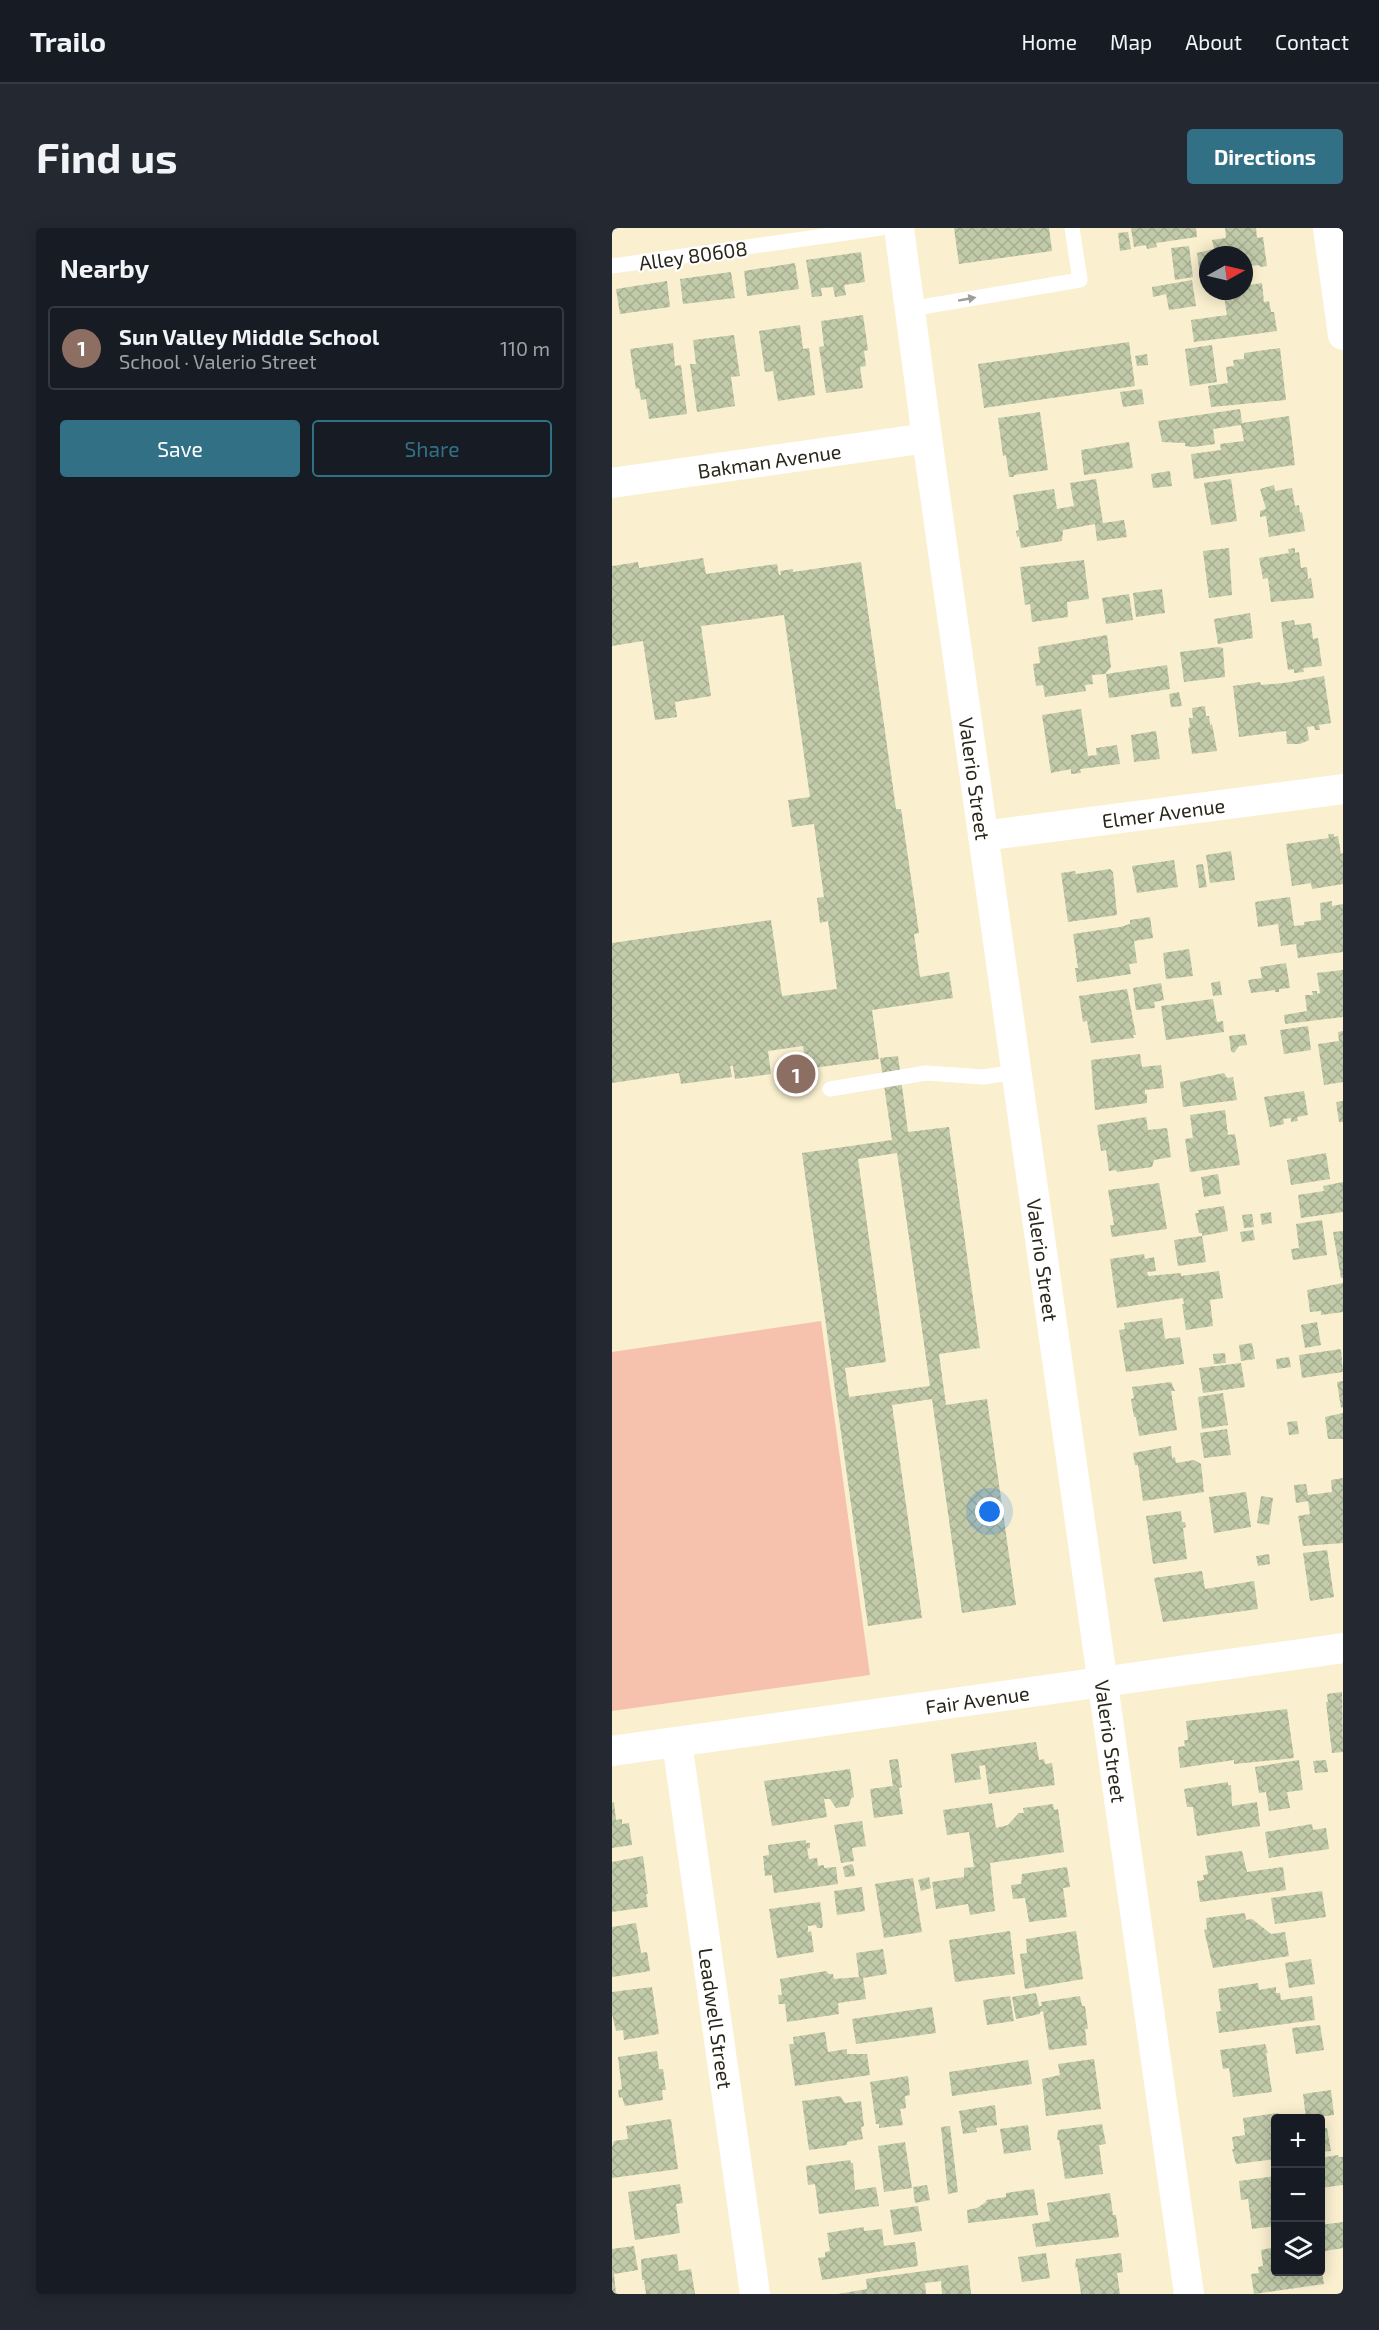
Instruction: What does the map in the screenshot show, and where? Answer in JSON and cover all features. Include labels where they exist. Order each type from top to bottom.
[{"type":"street","name":"Valerio Street","points":[[899,228],[1189,2294]]},
{"type":"street","points":[[1328,228],[1343,335]]},
{"type":"street","name":"Bakman Avenue","points":[[612,483],[927,438]]},
{"type":"street","name":"Elmer Avenue","points":[[983,836],[1343,789]]},
{"type":"street","name":"Fair Avenue","points":[[612,1751],[1343,1648]]},
{"type":"street","name":"Leadwell Street","points":[[677,1742],[755,2294]]},
{"type":"lane","name":"Alley 80608","points":[[612,266],[881,228]]},
{"type":"lane","points":[[910,309],[1080,280],[1072,228]]},
{"type":"lane","points":[[830,1089],[926,1073],[983,1077],[1017,1072]]},
{"type":"shaded area","points":[[821,1321],[870,1675],[612,1711],[612,1352]]},
{"type":"building","points":[[954,228],[1049,228],[1052,251],[959,264]]},
{"type":"building","points":[[1131,228],[1196,228],[1197,237],[1156,243],[1157,247],[1147,249],[1146,245],[1134,247]]},
{"type":"building","points":[[1225,228],[1256,228],[1257,238],[1263,237],[1267,266],[1253,266],[1253,246],[1213,246],[1212,240],[1226,238]]},
{"type":"building","points":[[1128,232],[1131,249],[1120,251],[1118,233]]},
{"type":"building","points":[[1189,246],[1193,277],[1175,280],[1171,248]]},
{"type":"building","points":[[861,252],[865,282],[844,285],[846,295],[835,297],[833,287],[821,288],[822,296],[812,297],[806,260]]},
{"type":"building","points":[[795,263],[799,289],[747,296],[744,271]]},
{"type":"building","points":[[731,272],[735,298],[683,304],[680,279]]},
{"type":"building","points":[[1192,280],[1196,306],[1169,310],[1166,294],[1153,297],[1152,287]]},
{"type":"building","points":[[667,281],[670,307],[620,314],[616,289]]},
{"type":"building","points":[[1262,283],[1264,302],[1269,301],[1271,312],[1274,312],[1277,331],[1194,342],[1191,320],[1227,315],[1224,300],[1253,300],[1253,284]]},
{"type":"building","points":[[863,315],[868,350],[864,351],[866,366],[860,367],[863,388],[826,393],[819,347],[824,346],[821,321]]},
{"type":"building","points":[[800,325],[803,349],[809,348],[815,395],[778,401],[773,371],[765,372],[759,331]]},
{"type":"building","points":[[734,335],[740,376],[731,377],[735,406],[697,412],[690,364],[696,364],[693,340]]},
{"type":"building","points":[[1129,342],[1135,386],[984,408],[978,364]]},
{"type":"building","points":[[673,343],[675,366],[681,365],[687,414],[649,419],[646,399],[641,400],[639,388],[636,389],[630,349]]},
{"type":"building","points":[[1212,345],[1217,382],[1190,386],[1185,349]]},
{"type":"building","points":[[1280,348],[1286,400],[1211,407],[1208,386],[1228,383],[1226,367],[1234,366],[1233,360],[1244,359],[1244,353]]},
{"type":"building","points":[[1147,354],[1148,365],[1137,366],[1135,356]]},
{"type":"building","points":[[1142,389],[1144,404],[1123,407],[1120,392]]},
{"type":"building","points":[[1240,409],[1242,423],[1289,416],[1295,465],[1194,479],[1191,454],[1221,450],[1220,444],[1244,441],[1241,425],[1213,429],[1215,444],[1193,447],[1185,446],[1185,443],[1162,442],[1158,421]]},
{"type":"building","points":[[1040,412],[1048,470],[1009,477],[1006,455],[1003,456],[998,418]]},
{"type":"building","points":[[1129,442],[1133,468],[1084,475],[1081,450]]},
{"type":"building","points":[[1170,471],[1172,486],[1153,488],[1151,474]]},
{"type":"building","points":[[1096,479],[1103,523],[1124,520],[1127,537],[1097,541],[1095,524],[1063,530],[1062,541],[1021,548],[1016,531],[1019,530],[1013,495],[1054,489],[1057,509],[1074,506],[1070,483]]},
{"type":"building","points":[[1231,479],[1237,521],[1211,525],[1204,483]]},
{"type":"building","points":[[1274,485],[1275,491],[1292,488],[1295,506],[1299,505],[1300,513],[1302,512],[1305,531],[1269,537],[1266,516],[1260,517],[1260,511],[1266,509],[1260,489]]},
{"type":"building","points":[[1229,548],[1232,595],[1209,598],[1203,551]]},
{"type":"building","points":[[1295,548],[1295,553],[1299,552],[1301,568],[1307,567],[1314,598],[1271,602],[1268,578],[1263,579],[1259,558],[1289,553],[1288,549]]},
{"type":"building","points":[[703,558],[706,574],[777,564],[779,575],[781,575],[780,571],[793,569],[793,572],[861,562],[896,809],[901,809],[919,933],[914,934],[920,977],[949,972],[953,998],[872,1010],[879,1059],[806,1069],[803,1046],[768,1051],[771,1074],[735,1079],[733,1066],[730,1066],[732,1077],[681,1084],[679,1073],[612,1083],[612,943],[771,920],[782,996],[837,989],[828,921],[820,923],[817,898],[824,897],[814,824],[792,827],[788,800],[810,797],[784,615],[701,626],[711,696],[675,702],[677,717],[655,720],[643,641],[612,646],[612,566],[638,562],[639,568]]},
{"type":"building","points":[[1084,560],[1089,599],[1067,602],[1068,617],[1032,622],[1030,604],[1025,605],[1020,567]]},
{"type":"building","points":[[1162,589],[1165,613],[1136,617],[1133,593]]},
{"type":"building","points":[[1129,594],[1133,620],[1106,624],[1102,598]]},
{"type":"building","points":[[1250,613],[1253,638],[1218,644],[1214,619]]},
{"type":"building","points":[[1294,620],[1295,625],[1311,623],[1313,639],[1318,638],[1322,666],[1303,668],[1304,672],[1294,673],[1294,669],[1288,670],[1281,622]]},
{"type":"building","points":[[1107,635],[1111,667],[1105,674],[1092,675],[1093,684],[1085,685],[1086,691],[1045,697],[1043,685],[1036,686],[1033,664],[1040,663],[1038,647]]},
{"type":"building","points":[[1223,648],[1225,677],[1184,682],[1180,652]]},
{"type":"building","points":[[1167,665],[1170,689],[1109,698],[1106,674]]},
{"type":"building","points":[[1324,676],[1331,723],[1319,725],[1320,730],[1315,730],[1314,726],[1307,727],[1309,740],[1300,744],[1287,744],[1286,731],[1239,737],[1233,686],[1260,682],[1261,685],[1284,683]]},
{"type":"building","points":[[1179,692],[1182,706],[1171,707],[1169,694]]},
{"type":"building","points":[[1205,706],[1206,716],[1209,716],[1210,725],[1212,724],[1217,751],[1192,754],[1188,728],[1190,727],[1189,718],[1193,718],[1192,708]]},
{"type":"building","points":[[1081,709],[1088,756],[1097,755],[1096,748],[1117,745],[1120,764],[1080,769],[1081,773],[1071,774],[1071,769],[1051,773],[1042,715]]},
{"type":"building","points":[[1156,731],[1160,759],[1134,762],[1131,735]]},
{"type":"building","points":[[1328,834],[1338,836],[1341,854],[1343,853],[1343,884],[1312,889],[1311,883],[1292,886],[1286,844],[1329,838]]},
{"type":"building","points":[[1231,851],[1235,880],[1210,883],[1206,855]]},
{"type":"building","points":[[1174,860],[1178,887],[1137,893],[1132,866]]},
{"type":"building","points":[[1203,864],[1207,887],[1199,888],[1196,865]]},
{"type":"building","points":[[1110,869],[1113,872],[1117,915],[1068,922],[1061,873],[1075,871],[1076,874]]},
{"type":"building","points":[[1290,897],[1294,926],[1321,920],[1320,903],[1332,901],[1332,906],[1343,904],[1343,952],[1298,958],[1296,944],[1281,946],[1278,924],[1258,927],[1255,902]]},
{"type":"building","points":[[1150,917],[1153,938],[1134,941],[1137,963],[1129,964],[1131,974],[1077,982],[1075,968],[1078,968],[1073,934],[1120,927],[1130,924],[1130,920]]},
{"type":"building","points":[[1189,949],[1193,976],[1166,979],[1163,953]]},
{"type":"building","points":[[1286,963],[1290,988],[1279,989],[1279,992],[1275,990],[1251,993],[1248,980],[1262,978],[1260,967]]},
{"type":"building","points":[[1343,970],[1343,1017],[1285,1024],[1284,1015],[1307,1011],[1305,995],[1313,995],[1312,991],[1320,993],[1317,973]]},
{"type":"building","points":[[1220,981],[1222,995],[1213,996],[1211,983]]},
{"type":"building","points":[[1161,983],[1164,1000],[1154,1002],[1155,1008],[1136,1010],[1133,988]]},
{"type":"building","points":[[1127,989],[1136,1035],[1133,1035],[1134,1038],[1091,1043],[1087,1021],[1083,1022],[1079,996]]},
{"type":"building","points":[[1213,999],[1217,1022],[1223,1021],[1224,1032],[1166,1040],[1161,1006]]},
{"type":"building","points":[[1308,1026],[1311,1050],[1284,1054],[1280,1030]]},
{"type":"building","points":[[1343,1031],[1343,1082],[1324,1085],[1318,1044],[1339,1041],[1338,1032]]},
{"type":"building","points":[[1245,1034],[1247,1045],[1239,1046],[1234,1053],[1231,1051],[1229,1036]]},
{"type":"building","points":[[1140,1054],[1142,1067],[1161,1065],[1164,1088],[1145,1090],[1147,1103],[1095,1110],[1091,1060]]},
{"type":"building","points":[[898,1056],[908,1132],[949,1127],[980,1348],[939,1354],[946,1405],[987,1399],[1016,1605],[962,1613],[932,1399],[892,1405],[922,1618],[868,1626],[802,1153],[892,1140],[880,1058]],"holes":[[[897,1153],[930,1386],[849,1397],[845,1368],[886,1362],[858,1159]]]},
{"type":"building","points":[[1224,1073],[1227,1078],[1233,1077],[1237,1100],[1183,1107],[1180,1082]]},
{"type":"building","points":[[1304,1091],[1308,1115],[1297,1117],[1298,1121],[1291,1122],[1291,1118],[1283,1119],[1284,1124],[1270,1127],[1264,1097]]},
{"type":"building","points":[[1343,1101],[1343,1122],[1339,1122],[1336,1102]]},
{"type":"building","points":[[1225,1110],[1228,1135],[1235,1134],[1240,1165],[1190,1172],[1185,1139],[1193,1138],[1190,1115]]},
{"type":"building","points":[[1146,1117],[1148,1130],[1167,1128],[1171,1157],[1154,1160],[1152,1167],[1109,1171],[1106,1150],[1101,1151],[1097,1125]]},
{"type":"building","points":[[1326,1153],[1330,1179],[1291,1185],[1287,1160]]},
{"type":"building","points":[[1218,1174],[1221,1194],[1204,1197],[1201,1177]]},
{"type":"building","points":[[1343,1182],[1343,1212],[1301,1218],[1298,1195],[1324,1191],[1323,1186]]},
{"type":"building","points":[[1159,1183],[1167,1229],[1112,1237],[1110,1225],[1114,1225],[1108,1190]]},
{"type":"building","points":[[1224,1206],[1228,1231],[1202,1236],[1202,1233],[1199,1233],[1195,1213],[1199,1213],[1198,1210]]},
{"type":"building","points":[[1271,1212],[1272,1223],[1262,1225],[1260,1214]]},
{"type":"building","points":[[1252,1214],[1254,1227],[1244,1228],[1242,1215]]},
{"type":"building","points":[[1322,1220],[1327,1255],[1293,1260],[1291,1249],[1299,1248],[1296,1224]]},
{"type":"building","points":[[1253,1230],[1255,1240],[1242,1242],[1240,1232]]},
{"type":"building","points":[[1343,1231],[1343,1278],[1341,1278],[1333,1232]]},
{"type":"building","points":[[1202,1236],[1206,1262],[1178,1266],[1174,1240]]},
{"type":"building","points":[[1144,1254],[1145,1259],[1154,1257],[1156,1271],[1147,1272],[1148,1276],[1181,1273],[1181,1276],[1219,1271],[1223,1298],[1210,1300],[1213,1326],[1186,1330],[1183,1298],[1117,1308],[1110,1259]]},
{"type":"building","points":[[1343,1283],[1343,1312],[1321,1315],[1321,1311],[1310,1312],[1307,1290]]},
{"type":"building","points":[[1162,1318],[1165,1339],[1180,1337],[1184,1364],[1126,1372],[1119,1330],[1125,1329],[1124,1323]]},
{"type":"building","points":[[1317,1322],[1321,1345],[1305,1348],[1301,1325]]},
{"type":"building","points":[[1252,1343],[1255,1359],[1241,1361],[1239,1345]]},
{"type":"building","points":[[1341,1349],[1343,1372],[1302,1378],[1299,1355]]},
{"type":"building","points":[[1225,1353],[1226,1363],[1214,1364],[1213,1354]]},
{"type":"building","points":[[1289,1357],[1291,1367],[1277,1369],[1276,1359]]},
{"type":"building","points":[[1241,1363],[1245,1387],[1203,1393],[1199,1368]]},
{"type":"building","points":[[1343,1381],[1343,1407],[1341,1408],[1337,1382]]},
{"type":"building","points":[[1171,1382],[1175,1391],[1171,1391],[1177,1430],[1139,1436],[1131,1399],[1134,1398],[1132,1387]]},
{"type":"building","points":[[1223,1393],[1228,1425],[1202,1429],[1198,1397]]},
{"type":"building","points":[[1343,1413],[1343,1439],[1328,1439],[1325,1417]]},
{"type":"building","points":[[1297,1421],[1299,1434],[1289,1435],[1287,1422]]},
{"type":"building","points":[[1227,1429],[1231,1455],[1204,1458],[1200,1433]]},
{"type":"building","points":[[1171,1446],[1172,1458],[1175,1457],[1176,1463],[1194,1460],[1201,1464],[1204,1492],[1143,1501],[1138,1465],[1135,1465],[1133,1453]]},
{"type":"building","points":[[1343,1478],[1343,1543],[1303,1546],[1298,1516],[1310,1514],[1308,1501],[1296,1503],[1294,1485],[1306,1484],[1308,1495],[1332,1492],[1331,1480]]},
{"type":"building","points":[[1246,1492],[1251,1527],[1214,1533],[1209,1497]]},
{"type":"building","points":[[1261,1496],[1273,1498],[1269,1525],[1257,1523]]},
{"type":"building","points":[[1181,1511],[1182,1522],[1185,1522],[1186,1527],[1183,1528],[1187,1559],[1153,1564],[1146,1516]]},
{"type":"building","points":[[1327,1550],[1334,1597],[1310,1601],[1303,1553]]},
{"type":"building","points":[[1269,1554],[1270,1564],[1258,1566],[1256,1556]]},
{"type":"building","points":[[1202,1571],[1205,1589],[1254,1581],[1258,1609],[1163,1622],[1154,1578]]},
{"type":"building","points":[[1342,1692],[1343,1752],[1332,1753],[1327,1694]]},
{"type":"building","points":[[1287,1709],[1294,1758],[1234,1764],[1234,1760],[1180,1768],[1178,1747],[1185,1746],[1184,1740],[1188,1740],[1186,1721]]},
{"type":"building","points":[[1036,1742],[1039,1760],[1044,1759],[1045,1764],[1052,1763],[1055,1785],[989,1794],[985,1765],[979,1766],[981,1779],[955,1783],[951,1754]]},
{"type":"building","points":[[898,1759],[903,1814],[874,1818],[870,1789],[893,1786],[889,1760]]},
{"type":"building","points":[[1299,1760],[1303,1790],[1287,1792],[1290,1808],[1269,1811],[1266,1792],[1259,1793],[1255,1767]]},
{"type":"building","points":[[1326,1760],[1328,1772],[1315,1773],[1313,1761]]},
{"type":"building","points":[[850,1769],[854,1797],[851,1798],[849,1806],[836,1808],[830,1799],[824,1799],[827,1817],[772,1826],[764,1781]]},
{"type":"building","points":[[1228,1782],[1228,1785],[1231,1785],[1232,1806],[1257,1802],[1260,1826],[1197,1836],[1193,1807],[1187,1807],[1184,1789]]},
{"type":"building","points":[[614,1802],[616,1820],[622,1819],[622,1824],[629,1823],[632,1845],[612,1848],[612,1803]]},
{"type":"building","points":[[992,1803],[996,1828],[1008,1825],[1019,1813],[1024,1813],[1023,1808],[1053,1804],[1054,1810],[1058,1809],[1064,1852],[990,1863],[995,1911],[970,1915],[968,1904],[936,1909],[932,1882],[964,1877],[964,1868],[974,1867],[969,1832],[947,1835],[943,1810]]},
{"type":"building","points":[[862,1821],[866,1846],[852,1848],[854,1861],[841,1863],[834,1825]]},
{"type":"building","points":[[1312,1824],[1313,1830],[1326,1828],[1329,1849],[1269,1858],[1265,1832]]},
{"type":"building","points":[[806,1840],[806,1843],[810,1843],[810,1848],[807,1849],[809,1859],[817,1858],[818,1866],[824,1865],[824,1868],[836,1867],[838,1884],[774,1893],[772,1875],[765,1876],[763,1856],[769,1855],[768,1845]]},
{"type":"building","points":[[1242,1851],[1247,1872],[1283,1867],[1286,1890],[1200,1902],[1197,1881],[1204,1880],[1203,1875],[1208,1874],[1205,1856]]},
{"type":"building","points":[[643,1856],[648,1907],[612,1912],[612,1862]]},
{"type":"building","points":[[851,1864],[855,1876],[845,1877],[843,1867]]},
{"type":"building","points":[[1067,1867],[1070,1887],[1063,1888],[1067,1917],[1029,1922],[1025,1898],[1013,1899],[1011,1885],[1021,1884],[1022,1874]]},
{"type":"building","points":[[929,1877],[931,1888],[921,1891],[918,1880]]},
{"type":"building","points":[[913,1878],[922,1932],[884,1938],[875,1884]]},
{"type":"building","points":[[862,1887],[865,1911],[837,1915],[834,1891]]},
{"type":"building","points":[[1322,1891],[1326,1917],[1275,1924],[1271,1898]]},
{"type":"building","points":[[820,1902],[822,1928],[817,1928],[816,1925],[808,1926],[814,1952],[777,1958],[769,1909]]},
{"type":"building","points":[[1245,1913],[1246,1920],[1252,1919],[1271,1934],[1285,1932],[1289,1956],[1213,1968],[1204,1930],[1207,1929],[1206,1918]]},
{"type":"building","points":[[636,1923],[641,1953],[647,1952],[650,1971],[612,1977],[612,1927]]},
{"type":"building","points":[[1010,1931],[1015,1974],[955,1982],[949,1940]]},
{"type":"building","points":[[1076,1931],[1083,1979],[1025,1989],[1020,1954],[1027,1953],[1026,1939]]},
{"type":"building","points":[[883,1949],[887,1974],[863,1978],[866,1999],[838,2003],[839,2014],[787,2022],[785,2004],[779,2004],[778,1995],[782,1995],[780,1979],[826,1971],[833,1974],[834,1979],[859,1977],[856,1953]]},
{"type":"building","points":[[1311,1959],[1315,1984],[1289,1988],[1285,1963]]},
{"type":"building","points":[[1258,1983],[1259,1990],[1276,1987],[1276,1993],[1280,1993],[1281,2000],[1312,1996],[1315,2020],[1219,2033],[1216,2012],[1221,2011],[1218,1989]]},
{"type":"building","points":[[652,1987],[659,2034],[624,2040],[623,2030],[616,2031],[612,2014],[612,1992]]},
{"type":"building","points":[[1036,1993],[1039,2006],[1042,2006],[1041,2002],[1080,1996],[1082,2006],[1085,2006],[1088,2029],[1085,2029],[1087,2045],[1049,2050],[1043,2011],[1040,2014],[1016,2019],[1012,1997]]},
{"type":"building","points":[[1010,1996],[1014,2021],[987,2025],[983,2000]]},
{"type":"building","points":[[932,2007],[936,2033],[856,2044],[852,2019]]},
{"type":"building","points":[[1320,2025],[1324,2050],[1296,2054],[1292,2028]]},
{"type":"building","points":[[825,2032],[828,2052],[847,2049],[847,2054],[867,2054],[870,2075],[795,2086],[789,2044],[794,2044],[793,2037]]},
{"type":"building","points":[[1265,2044],[1272,2092],[1233,2097],[1229,2068],[1223,2069],[1220,2050]]},
{"type":"building","points":[[657,2051],[659,2069],[663,2069],[666,2090],[662,2090],[663,2100],[625,2106],[622,2097],[619,2098],[618,2090],[622,2089],[618,2057]]},
{"type":"building","points":[[1094,2059],[1101,2109],[1046,2116],[1042,2079],[1060,2075],[1058,2064]]},
{"type":"building","points":[[1028,2060],[1032,2084],[952,2096],[949,2072]]},
{"type":"building","points":[[908,2076],[910,2095],[905,2096],[906,2108],[900,2109],[903,2125],[879,2128],[879,2124],[876,2124],[870,2082]]},
{"type":"building","points":[[1331,2090],[1334,2115],[1306,2114],[1303,2094]]},
{"type":"building","points":[[840,2096],[845,2103],[861,2101],[863,2139],[847,2142],[847,2145],[809,2150],[802,2101]]},
{"type":"building","points":[[995,2105],[997,2125],[976,2128],[977,2132],[963,2134],[959,2111]]},
{"type":"building","points":[[1271,2114],[1271,2160],[1236,2164],[1232,2137],[1245,2135],[1243,2118]]},
{"type":"building","points":[[671,2119],[678,2169],[612,2178],[612,2147],[614,2141],[628,2139],[626,2126]]},
{"type":"building","points":[[1102,2124],[1106,2144],[1099,2145],[1103,2174],[1065,2179],[1059,2140],[1057,2140],[1058,2130]]},
{"type":"building","points":[[1028,2125],[1031,2150],[1004,2154],[1000,2129]]},
{"type":"building","points":[[950,2126],[958,2192],[948,2194],[941,2127]]},
{"type":"building","points":[[1325,2128],[1327,2128],[1331,2151],[1325,2152]]},
{"type":"building","points":[[905,2142],[912,2188],[884,2192],[878,2146]]},
{"type":"building","points":[[1338,2155],[1343,2157],[1343,2185],[1325,2187],[1325,2157]]},
{"type":"building","points":[[850,2160],[853,2163],[855,2190],[876,2187],[879,2206],[819,2214],[815,2184],[808,2185],[806,2166]]},
{"type":"building","points":[[1271,2177],[1271,2227],[1252,2229],[1248,2199],[1241,2200],[1239,2181]]},
{"type":"building","points":[[680,2184],[683,2203],[676,2204],[680,2233],[635,2240],[628,2192]]},
{"type":"building","points":[[927,2185],[930,2200],[915,2203],[913,2187]]},
{"type":"building","points":[[1034,2189],[1038,2215],[968,2223],[967,2210],[977,2208],[986,2200],[1006,2197],[1006,2193]]},
{"type":"building","points":[[1110,2193],[1119,2237],[1036,2247],[1032,2224],[1050,2221],[1047,2203]]},
{"type":"building","points":[[918,2206],[922,2231],[894,2235],[890,2210]]},
{"type":"building","points":[[1343,2222],[1343,2248],[1325,2251],[1325,2224]]},
{"type":"building","points":[[864,2227],[864,2231],[882,2229],[884,2246],[915,2242],[918,2266],[822,2280],[818,2258],[825,2257],[825,2252],[830,2251],[827,2233]]},
{"type":"building","points":[[634,2246],[638,2270],[614,2274],[616,2294],[612,2294],[612,2249]]},
{"type":"building","points":[[1271,2248],[1271,2276],[1323,2276],[1324,2284],[1254,2294],[1251,2274],[1259,2273],[1258,2267],[1263,2266],[1261,2250]]},
{"type":"building","points":[[1046,2253],[1050,2278],[1022,2282],[1018,2257]]},
{"type":"building","points":[[1121,2253],[1123,2272],[1117,2273],[1120,2294],[1081,2294],[1077,2267],[1075,2268],[1076,2259]]},
{"type":"building","points":[[677,2254],[679,2271],[691,2269],[695,2294],[646,2294],[644,2280],[642,2280],[641,2259]]},
{"type":"building","points":[[968,2265],[971,2294],[942,2294],[941,2281],[925,2283],[926,2294],[838,2294],[867,2289],[866,2279]]},
{"type":"place","name":"Sun Valley Middle School","points":[[796,1074]]}]
